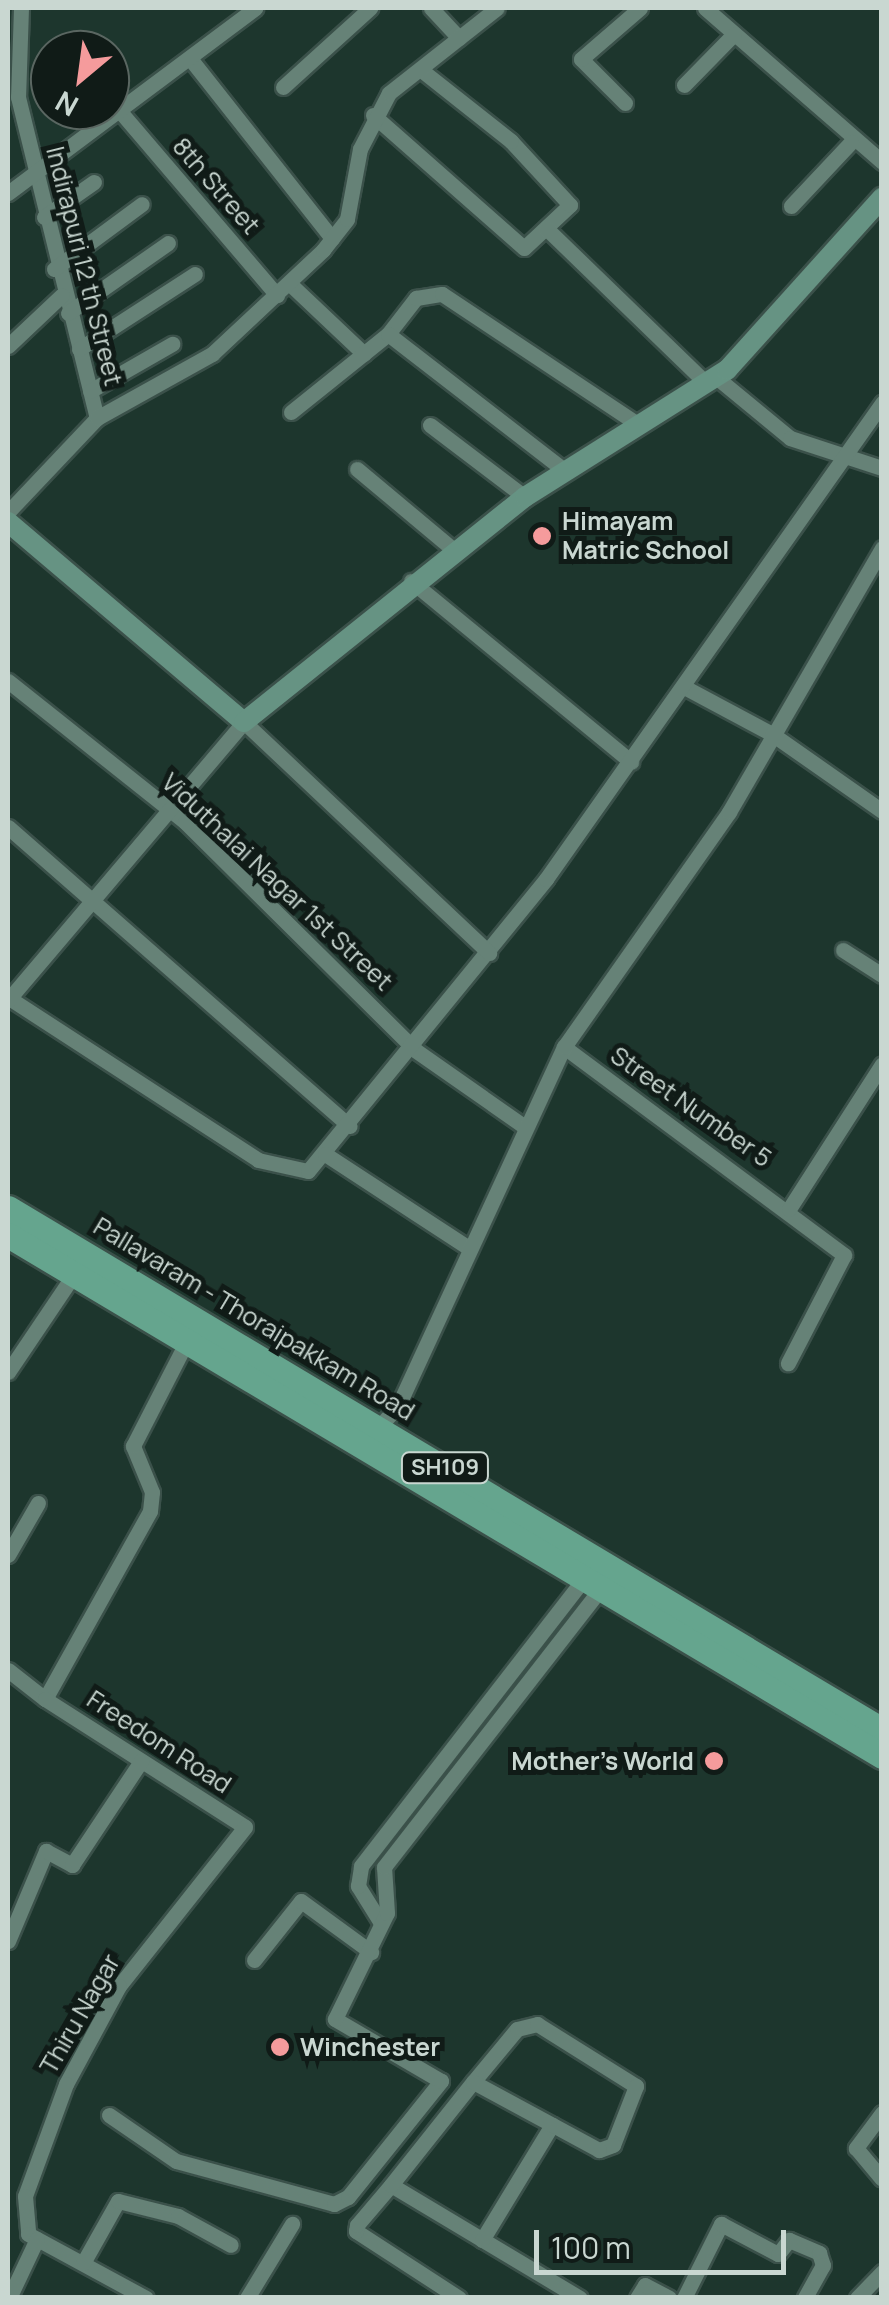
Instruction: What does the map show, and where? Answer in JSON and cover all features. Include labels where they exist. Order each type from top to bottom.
[{"type":"main road","name":"Pallavaram - Thoraipakkam Road","points":[[8,1208],[344,1421],[590,1586],[882,1756]]},
{"type":"main road","name":"Pallavaram - Thoraipakkam Road","points":[[8,1235],[187,1341],[344,1421],[378,1428],[882,1730]]},
{"type":"street","name":"Indirapuri 12 th Street","points":[[21,8],[18,97],[54,269],[96,418]]},
{"type":"street","points":[[130,101],[192,61],[255,8]]},
{"type":"street","points":[[283,87],[370,8]]},
{"type":"street","points":[[431,8],[459,38]]},
{"type":"street","points":[[8,512],[96,418],[212,354],[283,289],[347,219],[373,115],[497,8]]},
{"type":"street","points":[[625,103],[581,59],[640,8]]},
{"type":"street","points":[[705,8],[851,142],[882,162]]},
{"type":"street","points":[[684,85],[734,34]]},
{"type":"street","points":[[192,61],[332,238]]},
{"type":"street","points":[[373,115],[524,248],[570,205],[511,141],[422,70]]},
{"type":"street","name":"8th Street","points":[[130,122],[283,289],[364,354]]},
{"type":"street","points":[[8,193],[90,130]]},
{"type":"street","points":[[791,206],[851,142]]},
{"type":"street","points":[[44,218],[94,182]]},
{"type":"street","points":[[882,198],[711,380],[525,497],[412,581],[244,722],[89,895],[9,994],[258,1160],[299,1175],[325,1154],[415,1050],[489,953],[684,688],[836,457],[882,403]]},
{"type":"street","points":[[54,269],[142,204]]},
{"type":"street","points":[[546,228],[711,380],[790,438],[836,457],[882,468]]},
{"type":"street","points":[[68,313],[168,242]]},
{"type":"street","points":[[79,349],[195,274]]},
{"type":"street","points":[[290,412],[388,334],[416,298],[442,294],[639,425]]},
{"type":"street","points":[[8,346],[62,295]]},
{"type":"street","points":[[388,334],[565,471]]},
{"type":"street","points":[[90,391],[172,344]]},
{"type":"street","points":[[430,426],[525,497]]},
{"type":"street","points":[[357,469],[455,551]]},
{"type":"street","points":[[8,522],[244,722],[489,953]]},
{"type":"street","points":[[378,1428],[398,1406],[522,1124],[564,1047],[730,812],[882,548]]},
{"type":"street","points":[[412,581],[631,762]]},
{"type":"street","name":"Viduthalai Nagar 1st Street","points":[[8,681],[169,809],[415,1050],[522,1124]]},
{"type":"street","points":[[684,688],[772,734],[882,811]]},
{"type":"street","points":[[8,827],[349,1126]]},
{"type":"street","points":[[843,950],[882,976]]},
{"type":"street","name":"Street Number 5","points":[[564,1047],[788,1208],[844,1255],[788,1363]]},
{"type":"street","points":[[788,1208],[882,1064]]},
{"type":"street","points":[[325,1154],[467,1246]]},
{"type":"street","points":[[8,1372],[74,1274]]},
{"type":"street","points":[[45,1699],[154,1502],[133,1446],[187,1341]]},
{"type":"street","points":[[8,1555],[38,1502]]},
{"type":"street","points":[[108,2115],[176,2161],[342,2202],[440,2081],[335,2020],[371,1952],[381,1922],[388,1860],[590,1586]]},
{"type":"street","points":[[381,1922],[358,1886],[361,1866],[590,1586]]},
{"type":"street","name":"Freedom Road","points":[[8,1670],[45,1699],[245,1827]]},
{"type":"street","points":[[8,1941],[46,1851],[72,1865],[80,1858],[141,1761]]},
{"type":"street","name":"Thiru Nagar","points":[[25,2196],[66,2084],[119,1986],[245,1827]]},
{"type":"street","points":[[254,1960],[301,1901],[371,1952]]},
{"type":"street","points":[[458,2298],[356,2236],[473,2082],[525,2022],[636,2086],[607,2149],[552,2125],[473,2082]]},
{"type":"street","points":[[882,2113],[856,2148],[882,2179]]},
{"type":"street","points":[[482,2240],[552,2125]]},
{"type":"street","points":[[391,2185],[580,2298]]},
{"type":"street","points":[[8,2188],[25,2196],[20,2222],[37,2239],[146,2298]]},
{"type":"street","points":[[83,2264],[118,2201],[178,2216],[232,2246]]},
{"type":"street","points":[[247,2298],[292,2224]]},
{"type":"street","points":[[690,2295],[721,2224],[778,2254],[789,2240],[819,2252],[823,2265],[804,2298]]},
{"type":"street","points":[[10,2296],[37,2239]]},
{"type":"street","points":[[860,2292],[882,2272]]},
{"type":"street","points":[[636,2298],[646,2286],[669,2298]]},
{"type":"place","name":"Himayam Matric School","points":[[542,536]]},
{"type":"place","name":"Mother's World","points":[[714,1761]]},
{"type":"place","name":"Winchester","points":[[280,2047]]}]
